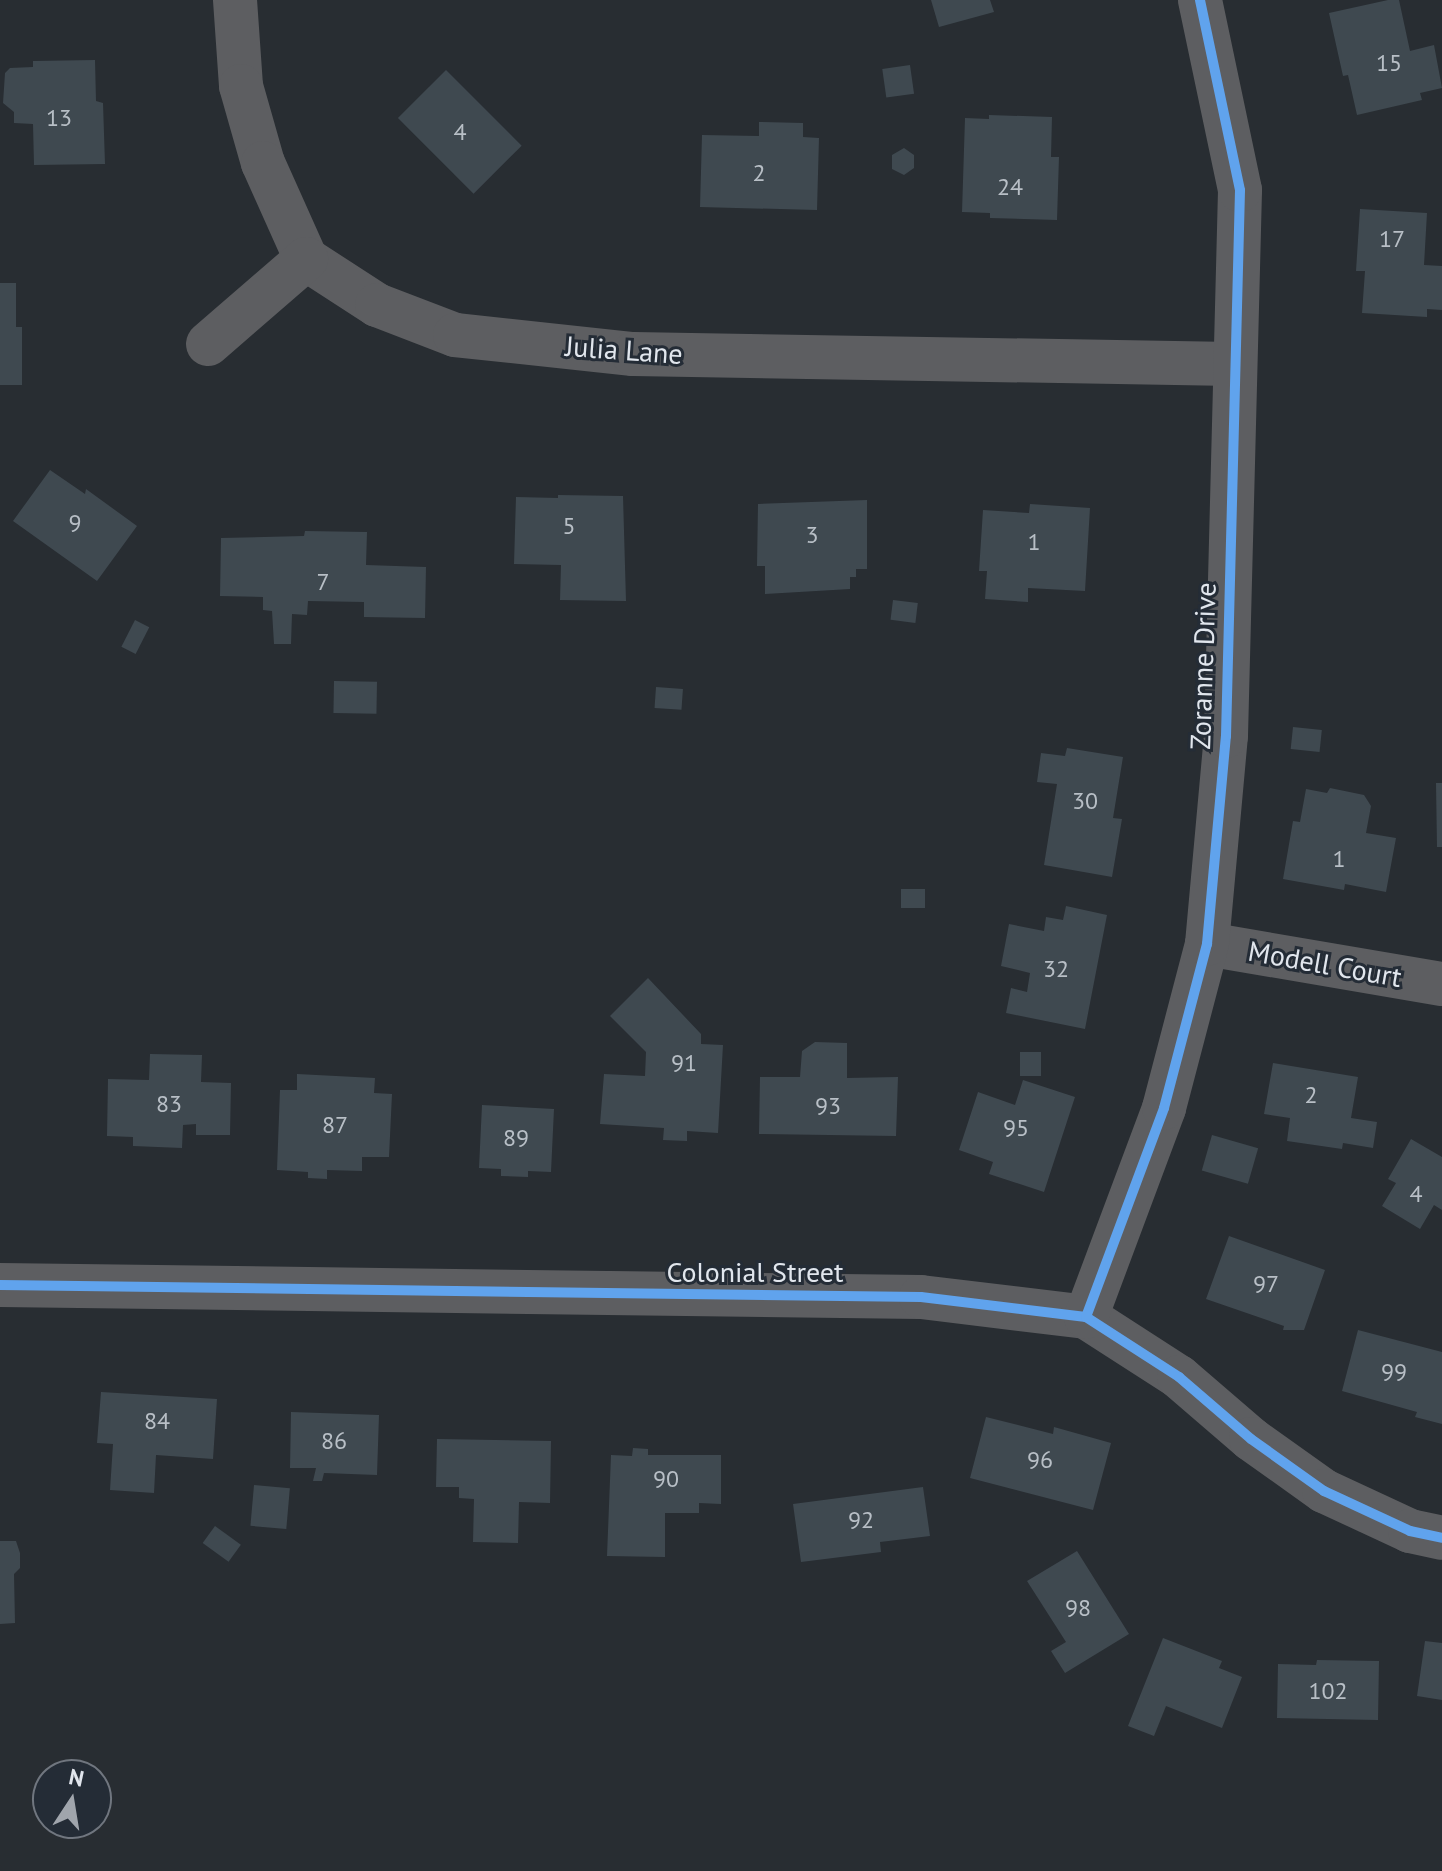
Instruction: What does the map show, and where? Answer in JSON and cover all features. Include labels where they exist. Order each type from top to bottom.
[{"type":"street","points":[[208,344],[306,259],[263,163],[241,86],[235,0]]},
{"type":"street","name":"Zoranne Drive","points":[[1086,1317],[1164,1108],[1207,944],[1226,736],[1233,364],[1240,190],[1200,0]]},
{"type":"street","name":"Julia Lane","points":[[306,259],[377,305],[455,335],[633,354],[1233,364]]},
{"type":"street","name":"Modell Court","points":[[1207,944],[1442,984]]},
{"type":"street","name":"Colonial Street","points":[[0,1285],[921,1297],[1086,1317],[1179,1377],[1251,1439],[1324,1491],[1410,1531],[1442,1538]]},
{"type":"building","points":[[931,0],[990,0],[994,12],[939,27]]},
{"type":"building","points":[[1399,0],[1410,51],[1434,45],[1442,88],[1420,93],[1422,100],[1357,115],[1348,75],[1343,76],[1329,13]]},
{"type":"building","points":[[95,60],[96,101],[103,103],[105,164],[34,165],[33,124],[14,123],[14,112],[3,103],[5,73],[10,68],[33,67],[33,61]]},
{"type":"building","points":[[910,65],[914,94],[886,98],[882,69]]},
{"type":"building","points":[[446,70],[522,146],[474,194],[398,118]]},
{"type":"building","points":[[989,115],[1052,117],[1051,157],[1059,157],[1057,220],[990,218],[990,213],[962,212],[965,118],[989,119]]},
{"type":"building","points":[[759,122],[803,123],[803,137],[819,138],[817,210],[700,207],[702,135],[759,136]]},
{"type":"building","points":[[904,148],[914,155],[914,168],[904,175],[892,169],[892,155]]},
{"type":"building","points":[[1360,209],[1427,213],[1424,265],[1442,266],[1442,310],[1427,309],[1427,317],[1362,313],[1365,271],[1356,271]]},
{"type":"building","points":[[0,283],[16,283],[16,327],[22,327],[22,385],[0,385]]},
{"type":"building","points":[[50,470],[85,494],[86,489],[137,526],[97,581],[13,521]]},
{"type":"building","points":[[558,495],[623,496],[626,601],[560,600],[561,565],[514,564],[516,497],[558,498]]},
{"type":"building","points":[[867,500],[867,569],[856,569],[856,577],[850,577],[850,589],[765,594],[765,566],[757,566],[758,504]]},
{"type":"building","points":[[1030,504],[1090,508],[1085,591],[1028,588],[1028,602],[985,599],[987,571],[979,571],[983,510],[1029,513]]},
{"type":"building","points":[[305,531],[367,532],[366,565],[426,567],[425,618],[364,617],[364,602],[308,601],[307,615],[292,614],[291,644],[274,644],[272,611],[263,610],[263,597],[220,596],[221,538],[304,536]]},
{"type":"building","points":[[893,600],[918,603],[915,623],[891,620]]},
{"type":"building","points":[[135,620],[149,627],[136,654],[121,647]]},
{"type":"building","points":[[334,681],[377,682],[376,714],[333,713]]},
{"type":"building","points":[[656,687],[683,689],[681,710],[655,708]]},
{"type":"building","points":[[1293,727],[1322,730],[1320,752],[1291,749]]},
{"type":"building","points":[[1067,748],[1123,757],[1113,818],[1122,819],[1112,877],[1044,865],[1057,784],[1037,782],[1041,753],[1065,756]]},
{"type":"building","points":[[1436,783],[1442,783],[1442,847],[1437,847]]},
{"type":"building","points":[[1330,788],[1364,795],[1371,806],[1366,833],[1396,838],[1386,892],[1345,884],[1344,890],[1283,879],[1293,821],[1300,822],[1306,789],[1327,793]]},
{"type":"building","points":[[901,889],[925,889],[925,908],[901,908]]},
{"type":"building","points":[[1066,906],[1107,915],[1085,1029],[1006,1013],[1011,988],[1027,992],[1030,973],[1001,966],[1009,924],[1044,931],[1046,917],[1063,920]]},
{"type":"building","points":[[648,978],[701,1034],[701,1044],[723,1045],[718,1133],[687,1131],[687,1141],[663,1140],[664,1128],[600,1124],[604,1074],[645,1076],[646,1052],[610,1016]]},
{"type":"building","points":[[815,1042],[847,1043],[847,1078],[898,1077],[896,1136],[759,1134],[760,1077],[800,1077],[802,1051]]},
{"type":"building","points":[[1020,1052],[1041,1052],[1041,1076],[1020,1076]]},
{"type":"building","points":[[150,1054],[202,1055],[201,1082],[231,1083],[230,1135],[196,1135],[196,1124],[183,1125],[182,1148],[133,1146],[133,1137],[107,1136],[108,1079],[149,1080]]},
{"type":"building","points":[[1273,1063],[1358,1077],[1351,1118],[1377,1122],[1373,1148],[1343,1143],[1342,1149],[1287,1141],[1290,1118],[1264,1114]]},
{"type":"building","points":[[297,1074],[375,1078],[374,1093],[392,1094],[389,1157],[362,1157],[362,1171],[327,1170],[327,1179],[308,1178],[308,1172],[277,1170],[280,1090],[297,1090]]},
{"type":"building","points":[[1023,1080],[1075,1097],[1044,1192],[989,1174],[993,1162],[959,1150],[978,1092],[1015,1105]]},
{"type":"building","points":[[482,1105],[554,1109],[551,1172],[528,1171],[528,1177],[501,1176],[501,1169],[479,1168]]},
{"type":"building","points":[[1212,1135],[1258,1148],[1248,1184],[1202,1171]]},
{"type":"building","points":[[1411,1139],[1442,1157],[1442,1210],[1434,1205],[1420,1229],[1382,1206],[1396,1183],[1388,1179]]},
{"type":"building","points":[[1229,1236],[1325,1270],[1304,1330],[1283,1330],[1284,1326],[1206,1299]]},
{"type":"building","points":[[1358,1330],[1442,1352],[1442,1424],[1415,1417],[1417,1412],[1342,1391]]},
{"type":"building","points":[[101,1392],[217,1399],[213,1459],[156,1455],[154,1493],[110,1490],[113,1444],[97,1443]]},
{"type":"building","points":[[291,1412],[379,1415],[377,1475],[324,1473],[322,1481],[313,1481],[316,1468],[290,1468]]},
{"type":"building","points":[[986,1417],[1053,1434],[1054,1427],[1111,1443],[1093,1510],[970,1478]]},
{"type":"building","points":[[437,1439],[551,1441],[550,1503],[519,1502],[518,1543],[473,1542],[474,1499],[459,1498],[459,1487],[436,1487]]},
{"type":"building","points":[[633,1448],[648,1449],[648,1455],[721,1455],[721,1504],[699,1503],[699,1513],[665,1513],[665,1557],[607,1556],[611,1455],[632,1456]]},
{"type":"building","points":[[254,1485],[290,1488],[286,1529],[250,1526]]},
{"type":"building","points":[[923,1487],[930,1536],[880,1542],[881,1552],[801,1562],[793,1504]]},
{"type":"building","points":[[215,1526],[241,1545],[229,1562],[203,1543]]},
{"type":"building","points":[[0,1541],[16,1541],[20,1553],[20,1568],[14,1574],[15,1623],[0,1624]]},
{"type":"building","points":[[1077,1551],[1129,1634],[1065,1673],[1051,1651],[1066,1642],[1027,1581]]},
{"type":"building","points":[[1163,1638],[1222,1661],[1219,1668],[1242,1677],[1222,1728],[1166,1706],[1154,1736],[1128,1726]]},
{"type":"building","points":[[1425,1641],[1442,1643],[1442,1700],[1417,1696]]},
{"type":"building","points":[[1317,1660],[1379,1661],[1378,1720],[1277,1718],[1278,1664],[1316,1665]]},
{"type":"cycle path","points":[[1086,1317],[1164,1108],[1207,944],[1226,736],[1240,190],[1200,0]]},
{"type":"cycle path","points":[[0,1285],[921,1297],[1086,1317],[1179,1377],[1251,1439],[1324,1491],[1410,1531],[1442,1538]]}]
